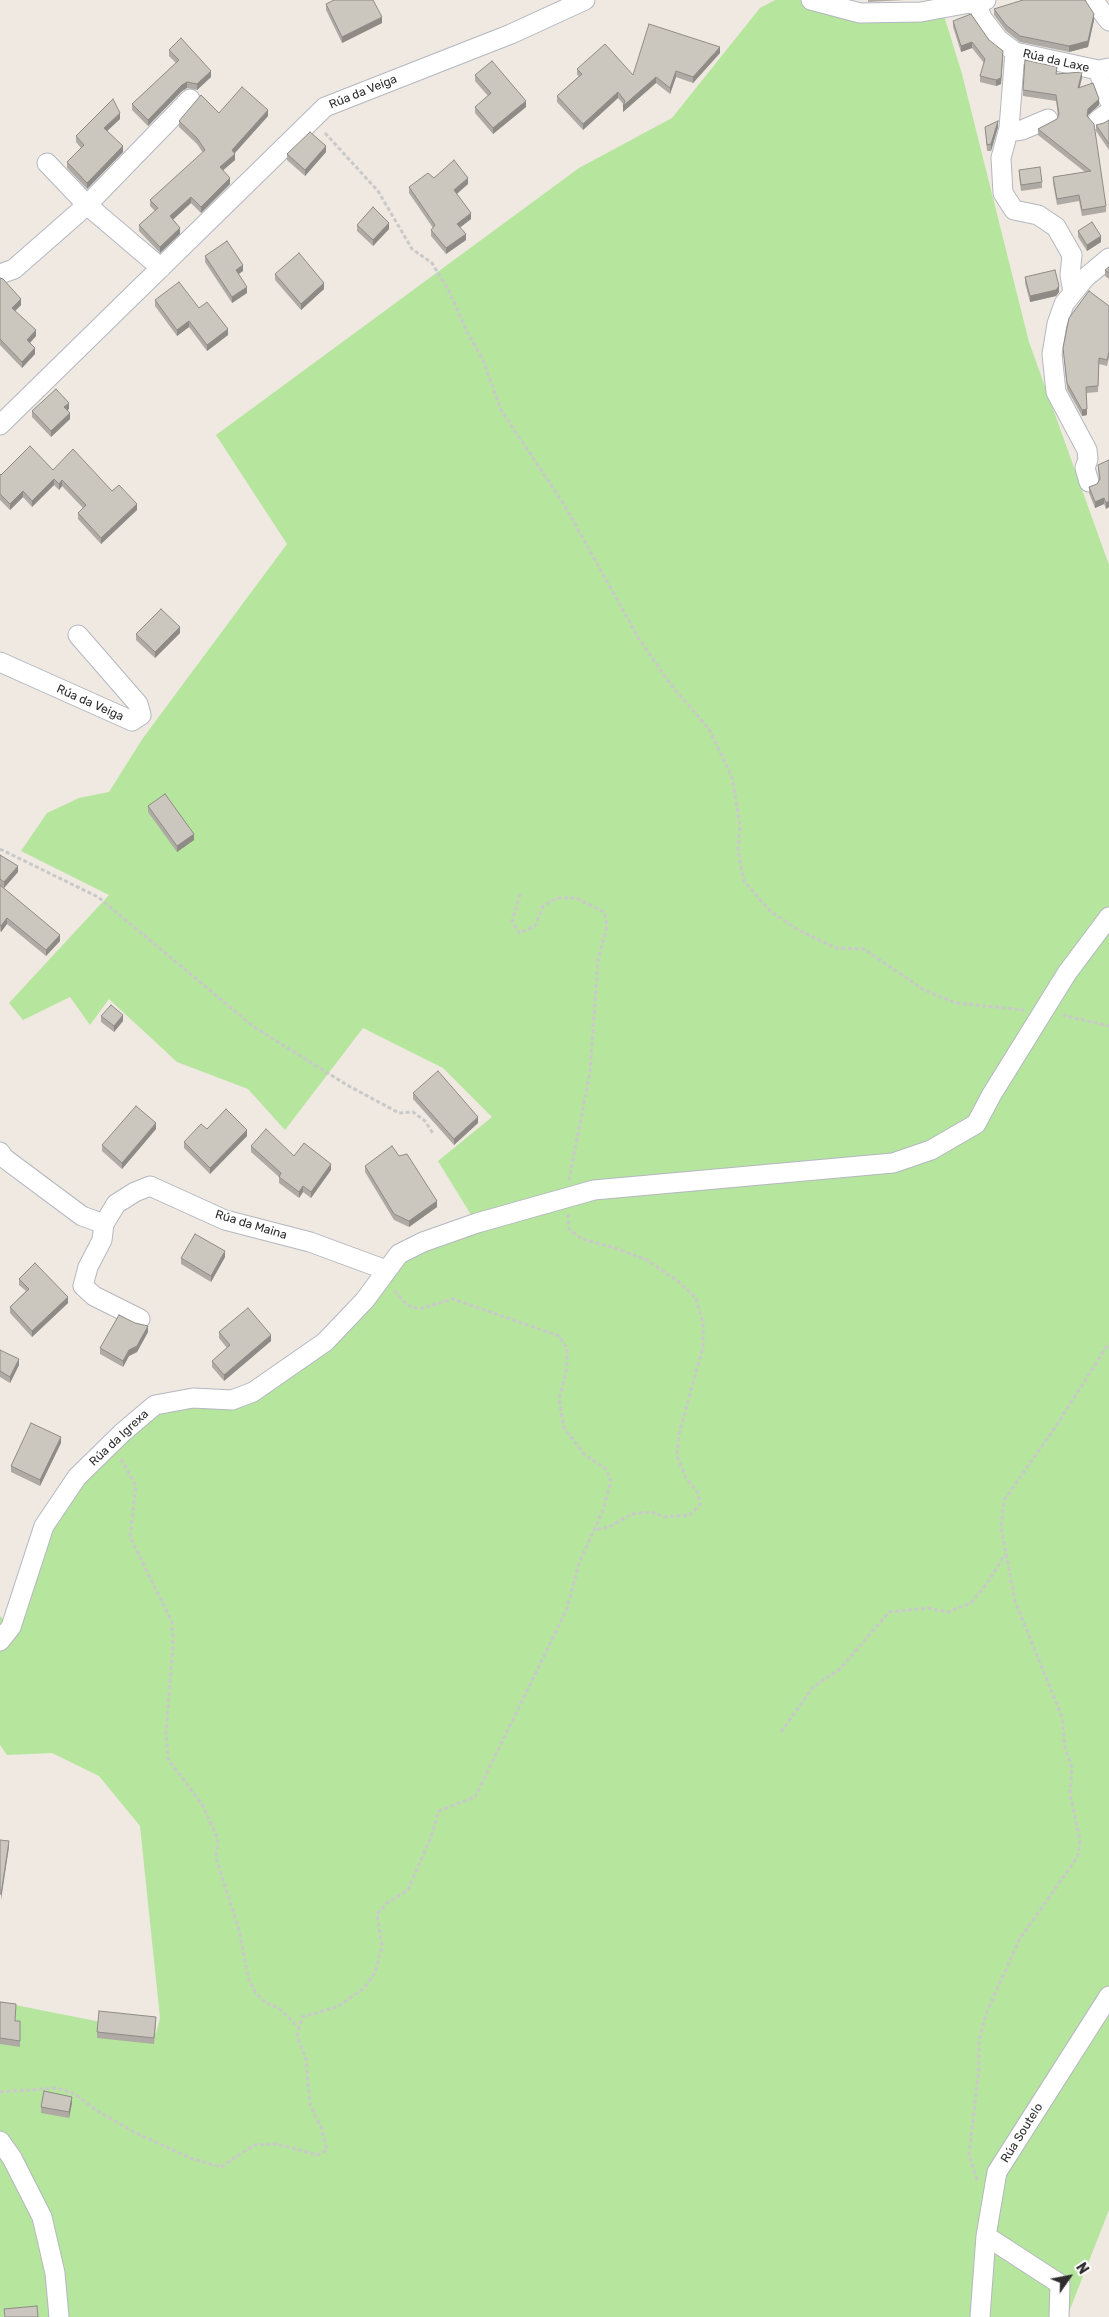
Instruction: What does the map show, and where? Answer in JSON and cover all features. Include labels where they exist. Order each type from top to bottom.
[{"type":"street","name":"Rúa da Veiga","points":[[0,425],[325,107],[511,34],[585,0]]},
{"type":"street","points":[[811,0],[860,14],[921,12],[981,1]]},
{"type":"street","points":[[1092,0],[1109,21]]},
{"type":"street","name":"Rúa da Laxe","points":[[981,1],[982,18],[998,39],[1015,52],[1103,69],[1109,100]]},
{"type":"street","name":"Rúa da Laxe","points":[[1015,52],[1009,128],[1001,158],[1003,193],[1014,210],[1038,216],[1056,227],[1072,255],[1070,276],[1073,292]]},
{"type":"street","points":[[0,274],[14,269],[87,205],[190,99]]},
{"type":"street","points":[[1009,128],[1014,131],[1022,130],[1048,119]]},
{"type":"street","points":[[47,164],[87,205],[161,268]]},
{"type":"street","points":[[1089,482],[1085,468],[1088,459],[1087,450],[1056,392],[1052,354],[1057,324],[1064,304],[1085,278],[1109,258]]},
{"type":"street","name":"Rúa da Veiga","points":[[0,662],[132,721],[141,715],[138,704],[78,635]]},
{"type":"street","name":"Rúa da Igrexa","points":[[0,1641],[11,1627],[44,1526],[77,1477],[155,1405],[193,1398],[232,1400],[253,1392],[325,1342],[365,1300],[399,1254],[423,1242],[477,1223],[594,1190],[893,1163],[931,1150],[976,1124],[992,1094],[1067,973],[1109,917]]},
{"type":"street","points":[[0,1152],[82,1216],[104,1224]]},
{"type":"street","name":"Rúa da Maina","points":[[140,1320],[94,1296],[82,1286],[88,1267],[102,1240],[104,1224],[116,1204],[135,1192],[150,1186],[225,1220],[310,1242],[386,1270]]},
{"type":"street","name":"Rúa Soutelo","points":[[980,2317],[986,2236],[997,2172],[1109,1996]]},
{"type":"street","points":[[0,2141],[12,2158],[42,2217],[54,2273],[58,2317]]},
{"type":"street","points":[[986,2236],[1060,2284],[1059,2317]]},
{"type":"path","points":[[312,119],[378,192],[412,249],[432,262],[450,293],[466,330],[484,360],[501,410],[565,506],[639,638],[671,685],[709,729],[732,777],[740,825],[738,852],[744,880],[769,910],[798,930],[836,948],[864,949],[924,990],[956,1003],[1043,1012],[1109,1026]]},
{"type":"path","points":[[0,849],[98,897],[254,1027],[347,1086],[399,1113],[413,1112],[425,1121],[434,1135]]},
{"type":"path","points":[[0,2092],[57,2088],[75,2094],[96,2110],[134,2132],[190,2158],[222,2167],[254,2145],[277,2144],[318,2155],[327,2150],[320,2127],[310,2105],[306,2058],[297,2036],[302,2017],[337,2007],[364,1988],[375,1973],[382,1947],[377,1914],[387,1903],[408,1890],[431,1837],[439,1811],[475,1797],[567,1609],[579,1563],[603,1510],[611,1482],[606,1469],[585,1455],[564,1428],[559,1399],[567,1368],[567,1348],[559,1336],[452,1299],[420,1309],[407,1305],[395,1294],[386,1270]]},
{"type":"path","points":[[979,2187],[969,2155],[979,2068],[979,2040],[986,2014],[1019,1940],[1078,1856],[1080,1840],[1070,1794],[1072,1768],[1065,1748],[1062,1718],[1015,1601],[1001,1527],[1004,1500],[1052,1432],[1109,1344]]},
{"type":"path","points":[[111,1444],[126,1465],[136,1486],[130,1537],[172,1622],[173,1644],[166,1733],[168,1760],[203,1806],[218,1839],[216,1858],[239,1930],[249,1980],[256,1993],[266,2003],[279,2008],[299,2028]]},
{"type":"path","points":[[781,1732],[813,1687],[840,1669],[889,1612],[928,1608],[948,1612],[971,1603],[988,1582],[1005,1554]]},
{"type":"green space","points":[[775,0],[811,0],[822,4],[942,9],[962,74],[1029,342],[1109,565],[1109,2210],[1067,2317],[0,2317],[0,2002],[156,2033],[160,2018],[140,1826],[99,1776],[52,1753],[7,1755],[0,1745],[0,1616],[11,1627],[44,1526],[155,1405],[232,1400],[325,1342],[399,1254],[476,1223],[438,1161],[492,1117],[443,1068],[363,1028],[285,1130],[248,1089],[177,1062],[109,999],[90,1025],[70,997],[23,1020],[9,1003],[109,895],[21,851],[47,813],[79,798],[109,792],[143,738],[287,544],[216,435],[579,168],[672,118],[760,8]]},
{"type":"building","points":[[334,0],[373,0],[382,17],[342,37],[326,4]]},
{"type":"building","points":[[1023,0],[1085,0],[1094,14],[1088,41],[1069,46],[1020,36],[1006,25],[994,9]]},
{"type":"building","points":[[971,14],[989,40],[1003,51],[1001,78],[996,80],[980,76],[985,59],[972,42],[961,46],[953,21]]},
{"type":"building","points":[[649,24],[720,47],[693,77],[676,71],[670,88],[656,77],[623,106],[625,101],[618,92],[583,124],[557,96],[582,74],[577,69],[605,44],[633,75]]},
{"type":"building","points":[[181,38],[211,71],[197,84],[187,82],[182,85],[148,120],[132,104],[179,60],[169,50]]},
{"type":"building","points":[[1025,60],[1057,67],[1056,74],[1082,72],[1078,88],[1093,83],[1099,99],[1088,109],[1087,116],[1094,124],[1106,206],[1082,210],[1079,195],[1057,199],[1053,177],[1091,171],[1038,129],[1057,119],[1059,114],[1056,95],[1023,90]]},
{"type":"building","points":[[492,61],[526,101],[493,128],[475,107],[491,93],[475,75]]},
{"type":"building","points":[[242,87],[268,110],[232,150],[235,154],[220,167],[230,178],[201,207],[191,197],[170,216],[180,228],[160,247],[139,225],[158,208],[150,200],[205,150],[197,138],[179,121],[201,95],[219,113]]},
{"type":"building","points":[[113,99],[120,113],[104,128],[123,146],[87,183],[67,162],[84,145],[76,136]]},
{"type":"building","points":[[1109,120],[1109,144],[1096,125]]},
{"type":"building","points":[[998,121],[991,144],[987,145],[985,127]]},
{"type":"building","points":[[310,132],[326,146],[305,170],[287,154]]},
{"type":"building","points":[[454,160],[468,178],[454,190],[471,213],[457,224],[466,234],[446,248],[431,230],[435,225],[409,187],[428,173],[434,178]]},
{"type":"building","points":[[1040,167],[1042,182],[1021,185],[1019,170]]},
{"type":"building","points":[[373,207],[389,223],[373,240],[357,225]]},
{"type":"building","points":[[1092,222],[1101,236],[1087,245],[1078,231]]},
{"type":"building","points":[[227,241],[243,265],[236,270],[247,287],[232,297],[205,256]]},
{"type":"building","points":[[299,253],[324,283],[301,304],[275,274]]},
{"type":"building","points":[[1055,270],[1059,286],[1056,290],[1030,296],[1025,277]]},
{"type":"building","points":[[0,278],[21,299],[12,308],[36,330],[27,340],[35,348],[22,362],[0,339]]},
{"type":"building","points":[[179,282],[199,308],[207,302],[228,329],[207,345],[189,321],[177,330],[155,300]]},
{"type":"building","points":[[1089,291],[1109,306],[1109,352],[1107,360],[1099,358],[1098,386],[1086,387],[1087,409],[1082,410],[1067,383],[1063,348],[1069,318]]},
{"type":"building","points":[[56,389],[69,403],[64,407],[70,413],[51,431],[32,411]]},
{"type":"building","points":[[30,446],[53,470],[73,449],[112,491],[119,485],[137,504],[101,538],[78,513],[86,505],[62,480],[59,484],[54,479],[32,501],[23,491],[10,504],[0,494],[0,474]]},
{"type":"building","points":[[1109,460],[1109,501],[1106,503],[1104,498],[1095,502],[1089,487],[1097,484],[1100,479],[1098,465]]},
{"type":"building","points":[[161,609],[180,627],[155,652],[136,634]]},
{"type":"building","points":[[165,794],[194,834],[177,846],[148,806]]},
{"type":"building","points":[[0,855],[18,866],[4,882],[0,879]]},
{"type":"building","points":[[0,885],[60,935],[46,950],[7,918],[0,925]]},
{"type":"building","points":[[111,1005],[123,1015],[114,1026],[101,1016]]},
{"type":"building","points":[[438,1071],[478,1117],[454,1139],[413,1093]]},
{"type":"building","points":[[136,1106],[156,1123],[122,1163],[102,1145]]},
{"type":"building","points":[[226,1109],[247,1130],[210,1168],[184,1142],[201,1124],[207,1129]]},
{"type":"building","points":[[266,1129],[294,1156],[304,1143],[331,1164],[311,1192],[303,1186],[299,1192],[279,1177],[281,1173],[251,1146]]},
{"type":"building","points":[[392,1146],[399,1156],[407,1154],[437,1201],[409,1221],[394,1214],[365,1166]]},
{"type":"building","points":[[195,1234],[225,1251],[211,1276],[181,1258]]},
{"type":"building","points":[[35,1263],[68,1297],[32,1331],[10,1307],[29,1289],[19,1279]]},
{"type":"building","points":[[248,1308],[271,1335],[224,1375],[212,1361],[230,1345],[219,1332]]},
{"type":"building","points":[[119,1315],[135,1323],[148,1326],[137,1346],[129,1350],[123,1361],[100,1348]]},
{"type":"building","points":[[0,1350],[19,1359],[10,1377],[0,1371]]},
{"type":"building","points":[[31,1423],[61,1437],[40,1480],[11,1466]]},
{"type":"building","points":[[0,1840],[9,1841],[1,1894],[0,1894]]},
{"type":"building","points":[[0,2002],[16,2004],[15,2021],[20,2021],[20,2041],[0,2038]]},
{"type":"building","points":[[99,2011],[156,2017],[154,2038],[97,2032]]},
{"type":"building","points":[[44,2091],[72,2097],[69,2112],[41,2107]]},
{"type":"building","points":[[37,2306],[38,2317],[5,2317],[4,2309]]}]
